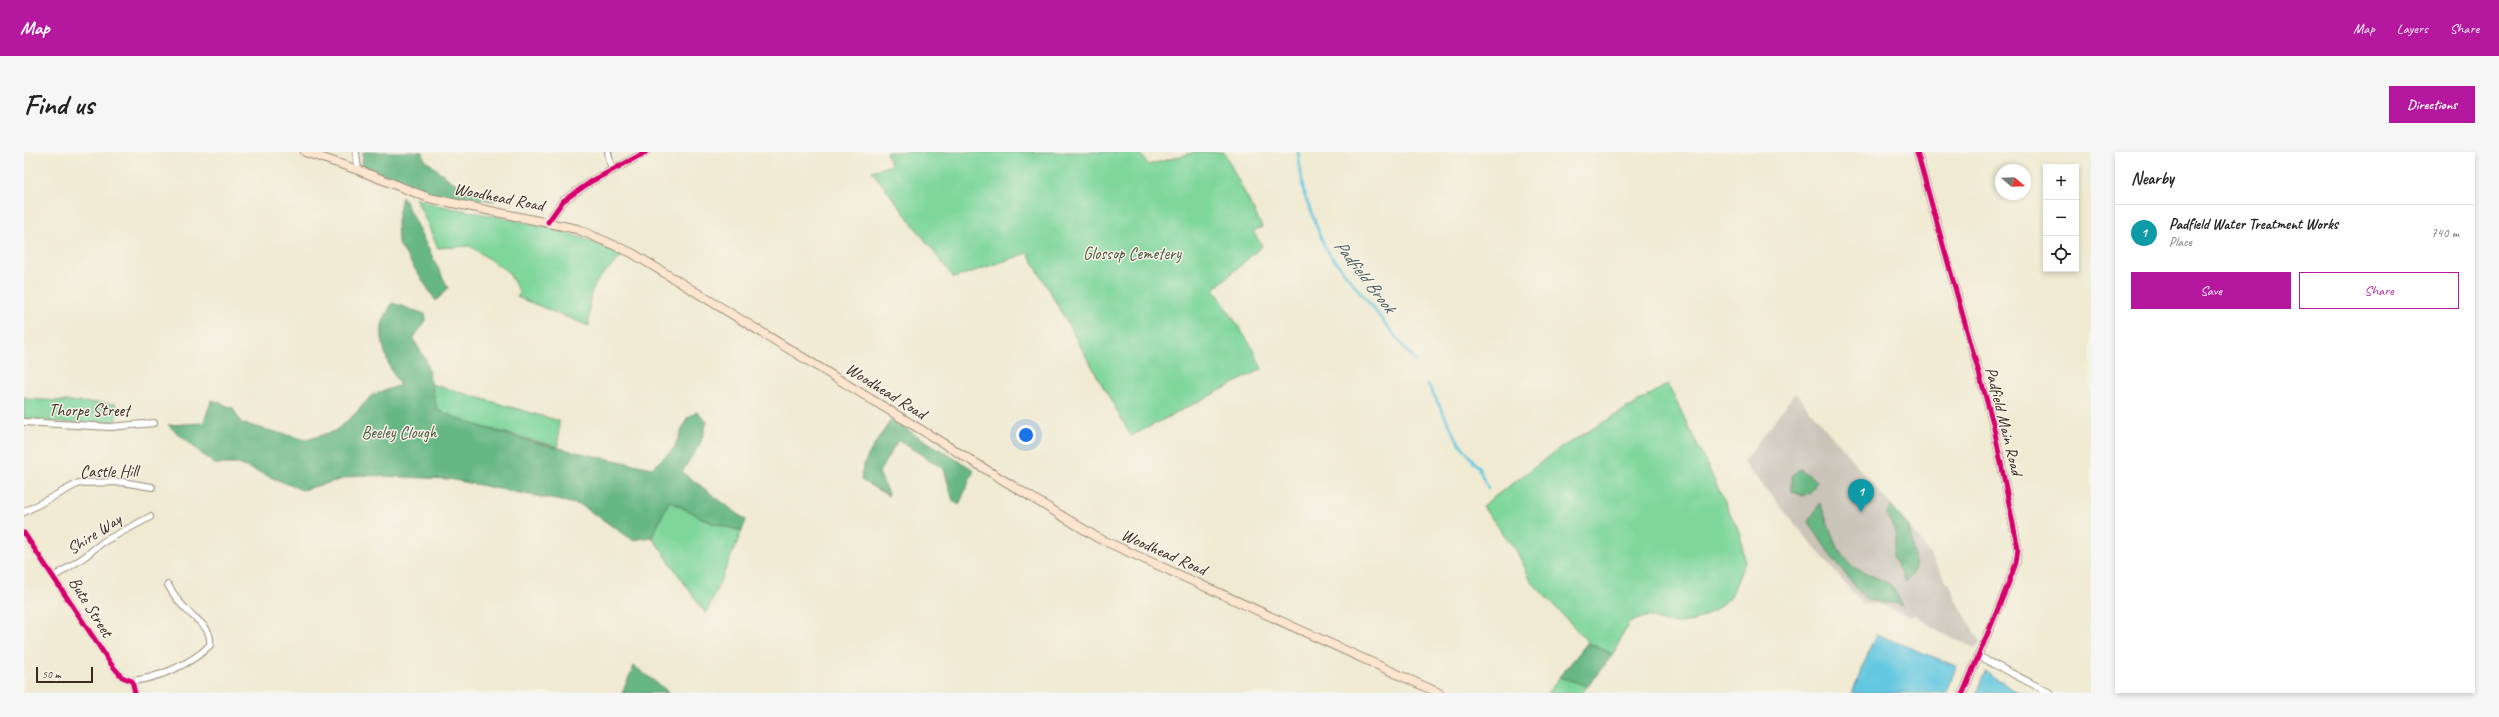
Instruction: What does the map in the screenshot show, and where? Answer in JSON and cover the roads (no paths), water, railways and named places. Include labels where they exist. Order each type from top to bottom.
[{"type":"main road","name":"Woodhead Road","points":[[305,152],[358,170],[429,198],[577,229],[632,253],[1098,538],[1440,693]]},
{"type":"street","points":[[356,152],[358,170]]},
{"type":"street","points":[[608,152],[612,171]]},
{"type":"street","points":[[548,222],[563,201],[646,152]]},
{"type":"street","name":"Padfield Main Road","points":[[1917,152],[1993,423],[2017,543],[2016,563],[1963,693]]},
{"type":"street","name":"Thorpe Street","points":[[24,422],[110,427],[154,422]]},
{"type":"street","name":"Castle Hill","points":[[24,512],[79,483],[122,482],[152,487]]},
{"type":"street","name":"Shire Way","points":[[55,576],[83,558],[103,542],[150,517]]},
{"type":"street","name":"Bute Street","points":[[24,533],[55,576],[111,664],[122,677],[132,681]]},
{"type":"street","points":[[135,693],[132,681],[146,679],[172,669],[205,650],[210,645],[211,637],[207,628],[185,609],[168,585]]},
{"type":"street","points":[[1978,656],[2050,693]]},
{"type":"water","points":[[1876,634],[1956,666],[1947,693],[1852,693]]},
{"type":"water","points":[[1985,672],[2021,693],[1976,693]]},
{"type":"waterway","name":"Padfield Brook","points":[[1298,152],[1304,194],[1325,248],[1415,361]]},
{"type":"waterway","name":"Padfield Brook","points":[[1428,384],[1458,441],[1478,467],[1488,488]]},
{"type":"place","name":"Padfield Water Treatment Works","points":[[1861,512]]},
{"type":"park label","name":"Glossop Cemetery","points":[[1132,253]]},
{"type":"park label","name":"Beeley Clough","points":[[399,432]]}]
